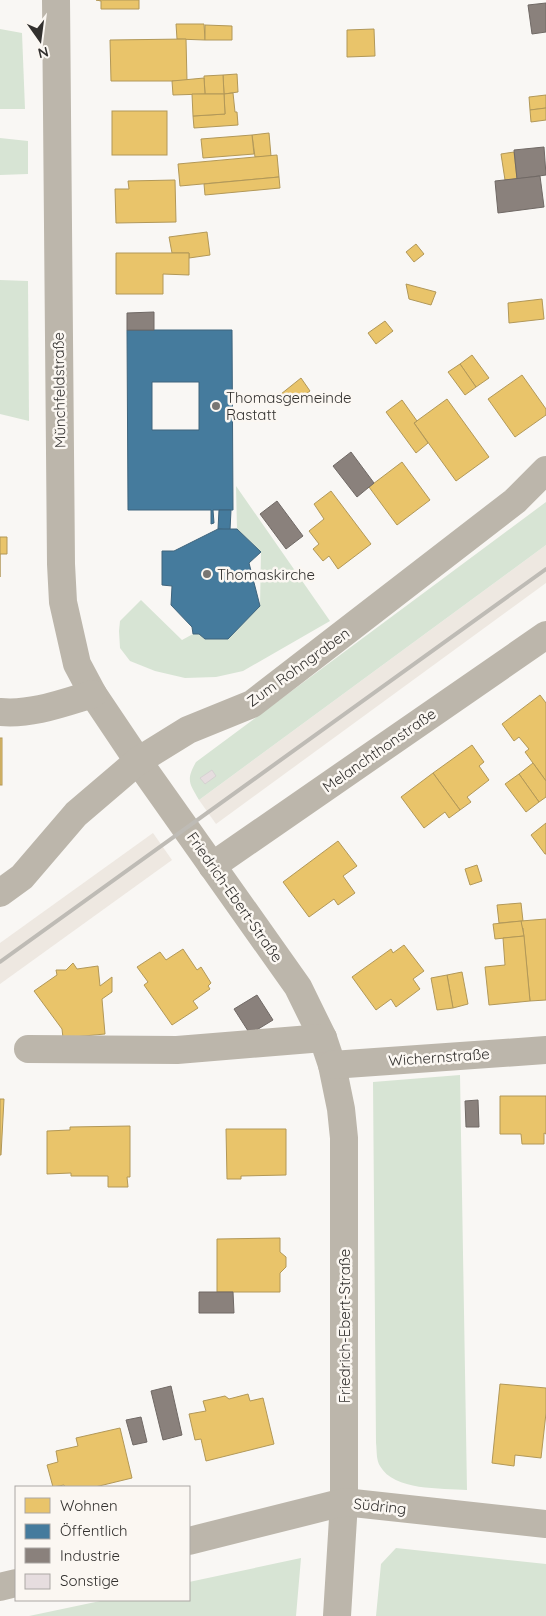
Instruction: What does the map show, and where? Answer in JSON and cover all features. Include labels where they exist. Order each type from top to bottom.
[{"type":"street","name":"Münchfeldstraße","points":[[56,0],[61,564],[63,602],[77,664],[93,694],[138,761]]},
{"type":"street","name":"Zum Rohngraben","points":[[0,893],[22,877],[76,814],[138,761],[188,730],[252,704],[516,501],[546,470]]},
{"type":"street","name":"Melanchthonstraße","points":[[212,866],[546,635]]},
{"type":"street","points":[[0,712],[11,713],[41,709],[93,694]]},
{"type":"street","name":"Friedrich-Ebert-Straße","points":[[138,761],[298,988],[323,1038],[332,1065],[342,1109],[344,1138],[344,1502],[337,1616]]},
{"type":"street","points":[[28,1049],[177,1050],[323,1038]]},
{"type":"street","name":"Wichernstraße","points":[[332,1065],[546,1050]]},
{"type":"street","name":"Südring","points":[[190,1540],[344,1502],[546,1524]]},
{"type":"street","points":[[0,1587],[15,1583]]},
{"type":"shaded area","points":[[546,545],[546,583],[216,824],[199,800]]},
{"type":"shaded area","points":[[153,833],[172,860],[0,984],[0,943]]},
{"type":"green space","points":[[0,29],[22,33],[25,109],[0,109]]},
{"type":"green space","points":[[0,138],[28,141],[28,174],[0,175]]},
{"type":"green space","points":[[0,280],[28,281],[29,421],[0,414]]},
{"type":"green space","points":[[236,486],[330,621],[243,671],[216,677],[185,678],[155,671],[130,661],[120,648],[120,621],[141,600],[182,640],[193,634],[228,639],[260,606],[261,552],[237,529]]},
{"type":"green space","points":[[546,502],[546,545],[199,800],[190,781],[196,762]]},
{"type":"green space","points":[[460,1075],[467,1490],[419,1487],[396,1480],[380,1466],[377,1458],[376,1443],[373,1082]]},
{"type":"green space","points":[[396,1548],[546,1564],[546,1616],[376,1616],[381,1564]]},
{"type":"green space","points":[[301,1558],[296,1616],[29,1616],[100,1601],[190,1601],[190,1582]]},
{"type":"building: Wohnen","points":[[96,0],[139,0],[139,9],[101,9],[101,1]]},
{"type":"building: Wohnen","points":[[176,24],[204,24],[205,40],[177,39]]},
{"type":"building: Wohnen","points":[[205,25],[232,26],[232,40],[205,40]]},
{"type":"building: Wohnen","points":[[374,29],[375,56],[347,57],[347,30]]},
{"type":"building: Wohnen","points":[[186,39],[187,81],[111,81],[110,40]]},
{"type":"building: Wohnen","points":[[237,74],[238,92],[224,94],[223,75]]},
{"type":"building: Wohnen","points":[[223,75],[224,94],[205,94],[204,76]]},
{"type":"building: Wohnen","points":[[204,78],[205,94],[173,95],[172,81]]},
{"type":"building: Wohnen","points":[[233,93],[238,125],[194,128],[193,116],[225,114],[224,94]]},
{"type":"building: Wohnen","points":[[192,94],[224,94],[225,114],[193,116]]},
{"type":"building: Wohnen","points":[[546,95],[546,108],[530,110],[529,97]]},
{"type":"building: Wohnen","points":[[546,108],[546,120],[531,122],[530,110]]},
{"type":"building: Wohnen","points":[[112,111],[167,111],[167,155],[112,155]]},
{"type":"building: Wohnen","points":[[269,133],[271,156],[255,157],[252,135]]},
{"type":"building: Wohnen","points":[[252,135],[254,154],[203,158],[201,139]]},
{"type":"building: Wohnen","points":[[514,152],[517,179],[505,180],[501,154]]},
{"type":"building: Wohnen","points":[[277,155],[279,177],[180,186],[178,164]]},
{"type":"building: Wohnen","points":[[279,177],[280,188],[205,195],[204,184]]},
{"type":"building: Wohnen","points":[[175,180],[176,222],[116,223],[115,189],[129,189],[128,181]]},
{"type":"building: Wohnen","points":[[207,232],[210,255],[189,258],[189,253],[172,253],[169,237]]},
{"type":"building: Wohnen","points":[[416,244],[424,254],[414,262],[406,252]]},
{"type":"building: Wohnen","points":[[116,253],[189,253],[189,275],[163,274],[163,294],[116,294]]},
{"type":"building: Wohnen","points":[[406,284],[436,292],[431,305],[409,299]]},
{"type":"building: Wohnen","points":[[542,299],[544,319],[509,323],[508,303]]},
{"type":"building: Wohnen","points":[[385,321],[393,331],[376,344],[368,333]]},
{"type":"building: Wohnen","points":[[472,355],[489,378],[476,387],[460,364]]},
{"type":"building: Wohnen","points":[[460,364],[476,387],[465,395],[448,372]]},
{"type":"building: Wohnen","points":[[522,375],[546,409],[546,415],[515,437],[488,399]]},
{"type":"building: Wohnen","points":[[301,378],[310,391],[290,406],[281,394]]},
{"type":"building: Wohnen","points":[[447,399],[489,457],[456,481],[414,423]]},
{"type":"building: Wohnen","points":[[402,400],[417,421],[414,423],[428,443],[416,453],[386,412]]},
{"type":"building: Wohnen","points":[[402,462],[430,500],[397,525],[369,487]]},
{"type":"building: Wohnen","points":[[331,491],[371,544],[338,569],[329,556],[323,561],[313,549],[319,544],[309,531],[324,519],[314,504]]},
{"type":"building: Wohnen","points":[[0,537],[7,537],[7,554],[0,554]]},
{"type":"building: Wohnen","points":[[540,695],[546,703],[546,781],[525,752],[529,749],[519,737],[514,741],[502,724]]},
{"type":"building: Wohnen","points":[[0,738],[2,738],[2,785],[0,785]]},
{"type":"building: Wohnen","points":[[472,745],[484,762],[479,766],[489,780],[467,797],[471,802],[460,810],[433,773]]},
{"type":"building: Wohnen","points":[[533,763],[546,781],[546,797],[539,802],[519,774]]},
{"type":"building: Wohnen","points":[[433,773],[460,810],[449,818],[445,812],[424,828],[401,797]]},
{"type":"building: Wohnen","points":[[519,774],[539,802],[526,812],[505,784]]},
{"type":"building: Wohnen","points":[[546,823],[546,854],[545,854],[531,835]]},
{"type":"building: Wohnen","points":[[338,841],[357,866],[343,876],[355,893],[338,905],[334,899],[309,917],[283,882]]},
{"type":"building: Wohnen","points":[[477,865],[482,881],[470,885],[465,869]]},
{"type":"building: Wohnen","points":[[521,903],[523,921],[499,923],[497,905]]},
{"type":"building: Wohnen","points":[[546,919],[546,1000],[530,1001],[521,921]]},
{"type":"building: Wohnen","points":[[521,921],[524,936],[495,939],[493,924]]},
{"type":"building: Wohnen","points":[[524,936],[530,1001],[489,1005],[485,967],[505,965],[503,938]]},
{"type":"building: Wohnen","points":[[404,945],[424,971],[413,979],[420,989],[396,1007],[391,999],[376,1010],[352,977],[391,949],[393,953]]},
{"type":"building: Wohnen","points":[[183,949],[197,970],[201,967],[211,983],[208,986],[210,989],[193,1001],[198,1008],[172,1025],[144,985],[148,982],[137,967],[160,952],[166,960]]},
{"type":"building: Wohnen","points":[[73,963],[77,969],[98,966],[100,986],[112,977],[112,992],[102,999],[105,1034],[63,1038],[62,1029],[34,991],[57,975],[56,970],[66,970]]},
{"type":"building: Wohnen","points":[[462,972],[468,1004],[453,1008],[447,975]]},
{"type":"building: Wohnen","points":[[447,975],[453,1008],[437,1010],[431,978]]},
{"type":"building: Wohnen","points":[[500,1096],[546,1096],[546,1134],[544,1133],[544,1144],[522,1144],[521,1134],[500,1134]]},
{"type":"building: Wohnen","points":[[0,1099],[4,1099],[1,1155],[0,1155]]},
{"type":"building: Wohnen","points":[[130,1126],[130,1177],[127,1177],[128,1187],[108,1187],[108,1176],[71,1176],[71,1173],[47,1174],[47,1131],[70,1130],[70,1127]]},
{"type":"building: Wohnen","points":[[226,1129],[286,1129],[286,1175],[241,1176],[241,1179],[227,1179]]},
{"type":"building: Wohnen","points":[[280,1238],[280,1252],[286,1257],[286,1267],[280,1273],[280,1292],[217,1292],[217,1239]]},
{"type":"building: Wohnen","points":[[500,1384],[546,1388],[546,1413],[541,1458],[515,1455],[514,1466],[492,1463]]},
{"type":"building: Wohnen","points":[[248,1394],[250,1401],[263,1398],[274,1444],[206,1461],[201,1439],[195,1440],[189,1414],[206,1411],[203,1401],[225,1396],[229,1399]]},
{"type":"building: Wohnen","points":[[120,1428],[132,1478],[99,1486],[53,1486],[47,1465],[58,1462],[56,1451],[78,1446],[76,1438]]},
{"type":"building: Öffentlich","name":"Thomasgemeinde Rastatt","points":[[127,330],[232,330],[233,510],[213,510],[214,523],[211,524],[211,510],[128,510]],"holes":[[[152,382],[199,382],[199,430],[152,430]]]},
{"type":"building: Öffentlich","points":[[219,510],[231,510],[230,530],[218,529]]},
{"type":"building: Öffentlich","name":"Thomaskirche","points":[[218,529],[237,529],[261,552],[249,563],[260,606],[228,639],[205,639],[199,634],[193,634],[192,627],[171,605],[172,586],[162,585],[162,551],[174,551]]},
{"type":"building: Industrie","points":[[546,3],[546,32],[532,34],[528,5]]},
{"type":"building: Industrie","points":[[544,147],[546,175],[517,179],[514,150]]},
{"type":"building: Industrie","points":[[540,176],[544,207],[498,213],[495,181]]},
{"type":"building: Industrie","points":[[154,312],[154,330],[127,330],[127,313]]},
{"type":"building: Industrie","points":[[351,452],[374,483],[357,497],[333,466]]},
{"type":"building: Industrie","points":[[277,501],[303,536],[286,549],[260,514]]},
{"type":"building: Industrie","points":[[257,995],[273,1020],[250,1034],[234,1009]]},
{"type":"building: Industrie","points":[[478,1100],[479,1127],[466,1127],[465,1101]]},
{"type":"building: Industrie","points":[[199,1292],[233,1292],[234,1313],[199,1313]]},
{"type":"building: Industrie","points":[[171,1386],[182,1435],[163,1440],[151,1391]]},
{"type":"building: Industrie","points":[[141,1417],[147,1442],[133,1445],[126,1420]]},
{"type":"building: Sonstige","points":[[212,770],[216,776],[205,784],[200,778]]},
{"type":"railway","points":[[0,962],[546,569]]},
{"type":"place","name":"Thomasgemeinde Rastatt","points":[[216,406]]},
{"type":"place","name":"Thomaskirche","points":[[207,574]]}]
